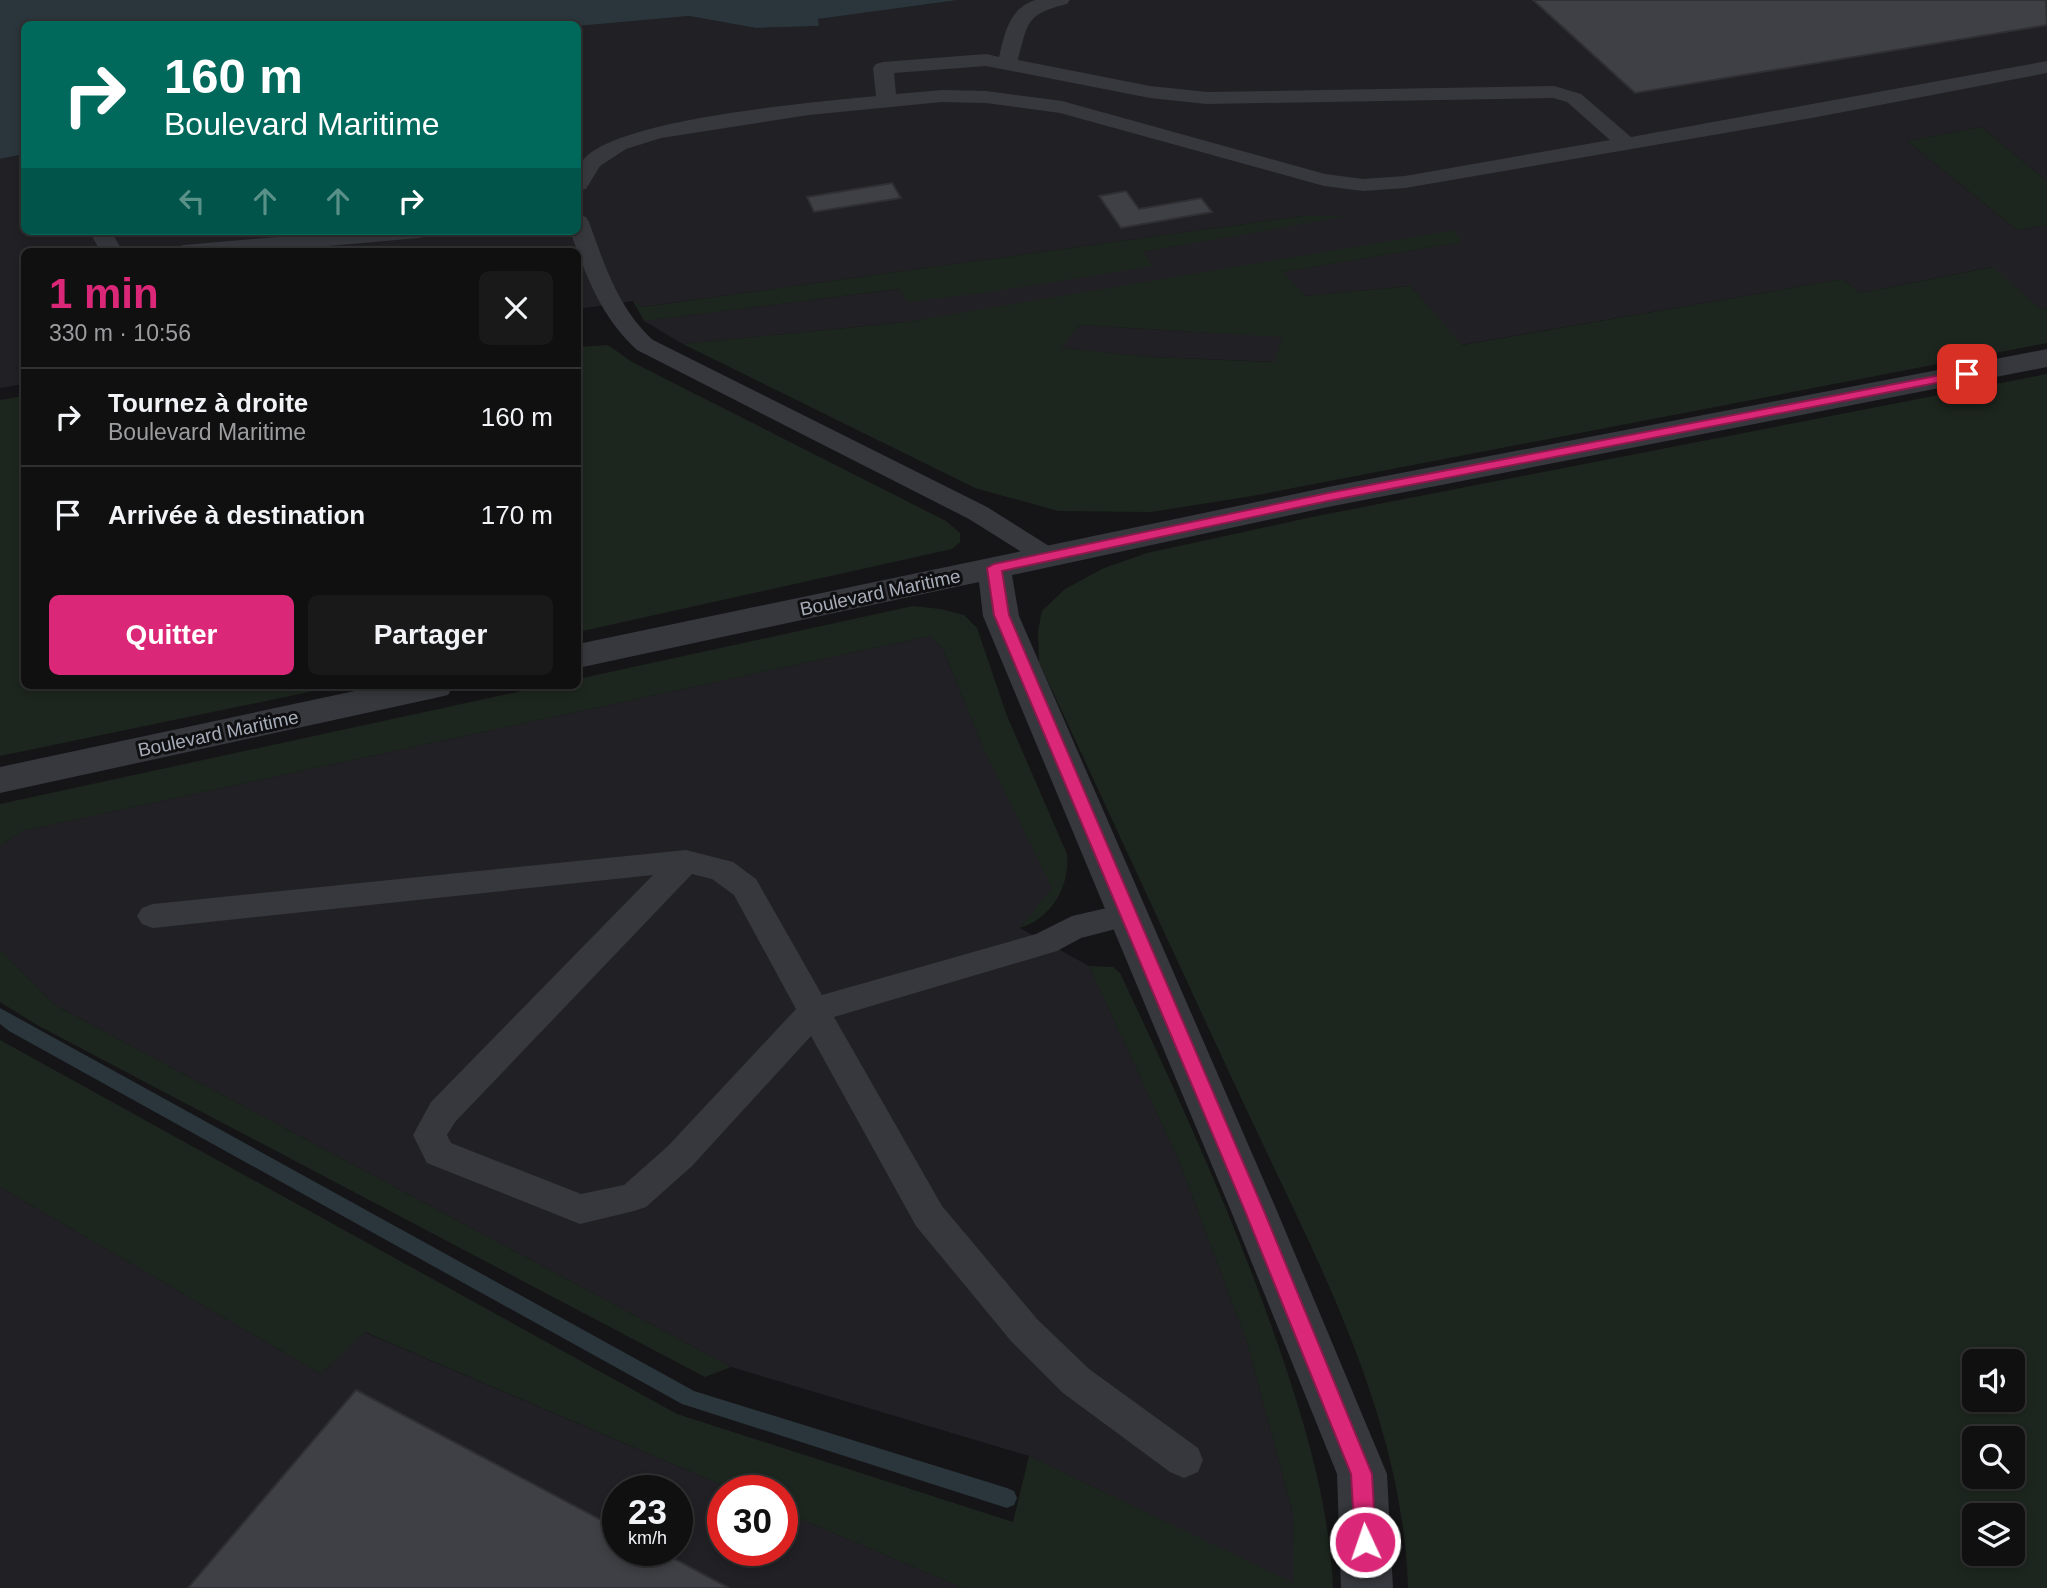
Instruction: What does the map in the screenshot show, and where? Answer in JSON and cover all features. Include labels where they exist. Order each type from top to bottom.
[{"type":"street","name":"Boulevard Maritime","points":[[581,655],[1328,497],[2047,358]]},
{"type":"street","points":[[994,568],[1001,615],[1254,1211],[1362,1474],[1367,1588]]},
{"type":"street","name":"Boulevard Maritime","points":[[0,780],[422,689]]},
{"type":"lane","points":[[1007,62],[1021,14],[1029,7],[1060,0]]},
{"type":"lane","points":[[887,100],[883,68],[964,60],[1007,62],[1150,92],[1197,97],[1554,92],[1574,98],[1627,144]]},
{"type":"lane","points":[[581,179],[592,162],[610,150],[657,132],[887,100],[942,96],[986,97],[1062,107],[1324,180],[1363,185],[1405,182],[2047,67]]},
{"type":"lane","points":[[581,230],[610,304],[627,330],[645,345],[978,513],[1048,557]]},
{"type":"lane","points":[[229,248],[374,235]]},
{"type":"lane","points":[[686,861],[443,1112],[430,1135],[439,1153],[580,1209],[634,1197],[680,1156],[815,1010],[1046,943],[1072,928],[1128,915]]},
{"type":"lane","points":[[153,916],[686,861],[722,870],[745,887],[929,1216],[1024,1330],[1076,1381],[1185,1460]]},
{"type":"shaded area","points":[[0,0],[958,0],[818,19],[819,26],[756,28],[689,16],[581,26],[581,21],[21,21],[21,155],[0,159]]},
{"type":"shaded area","points":[[958,0],[2047,0],[2047,181],[1981,127],[1907,141],[2017,230],[2047,225],[2047,308],[2041,309],[1992,267],[1860,293],[1843,279],[1461,345],[1411,286],[1305,296],[1282,272],[1462,242],[907,322],[683,344],[644,321],[900,289],[907,302],[1152,265],[1143,252],[1343,216],[1302,216],[642,307],[633,301],[581,309],[581,248],[21,248],[21,384],[0,388],[0,159],[21,155],[21,235],[581,235],[581,26],[689,16],[756,28],[819,26],[817,19]]},
{"type":"shaded area","points":[[1981,127],[2047,181],[2047,225],[2017,230],[1907,141]]},
{"type":"shaded area","points":[[1302,216],[1349,216],[1143,252],[1153,266],[984,293],[907,302],[899,289],[644,321],[633,301],[643,307]]},
{"type":"shaded area","points":[[1454,230],[1463,242],[1283,272],[1305,296],[1411,286],[1462,345],[1843,279],[1860,293],[1993,267],[2041,309],[2047,308],[2047,343],[1252,496],[1151,512],[1058,511],[975,488],[683,344],[907,322]],"holes":[[[1080,325],[1282,337],[1275,362],[1151,357],[1061,348]]]},
{"type":"shaded area","points":[[1080,325],[1282,336],[1276,362],[1151,357],[1060,348]]},
{"type":"shaded area","points":[[608,345],[632,362],[946,521],[960,533],[960,542],[952,549],[581,631],[581,347]]},
{"type":"shaded area","points":[[2047,374],[2047,1588],[1408,1588],[1402,1523],[1390,1460],[1350,1337],[1298,1217],[1039,662],[1038,631],[1042,611],[1065,589],[1104,568],[1147,553],[1312,517]]},
{"type":"shaded area","points":[[21,396],[21,689],[324,689],[0,756],[0,400]]},
{"type":"shaded area","points":[[913,606],[964,615],[977,628],[1007,716],[1067,854],[1062,889],[1050,909],[1020,928],[1052,888],[984,750],[943,649],[930,636],[22,831],[0,846],[0,804],[531,689],[581,689],[581,678]]},
{"type":"shaded area","points":[[930,636],[943,649],[984,750],[1053,888],[1020,928],[1089,966],[1179,1161],[1247,1342],[1293,1514],[1295,1584],[1029,1456],[731,1367],[53,1004],[0,949],[0,846],[22,831]]},
{"type":"shaded area","points":[[0,949],[53,1004],[731,1367],[705,1377],[37,1025],[0,1002]]},
{"type":"shaded area","points":[[1089,966],[1113,967],[1120,973],[1181,1104],[1237,1236],[1282,1357],[1312,1454],[1326,1520],[1333,1588],[963,1588],[798,1518],[798,1475],[707,1475],[707,1479],[365,1332],[321,1374],[0,1187],[0,1040],[677,1414],[1013,1522],[1029,1456],[1294,1583],[1293,1514],[1247,1342],[1179,1161]]},
{"type":"shaded area","points":[[0,1187],[321,1374],[364,1332],[707,1479],[707,1566],[798,1566],[798,1518],[963,1588],[0,1588]]},
{"type":"building","points":[[1533,0],[2046,0],[2047,25],[1635,93]]},
{"type":"building","points":[[892,183],[901,198],[814,212],[807,197]]},
{"type":"building","points":[[1126,191],[1139,209],[1201,198],[1212,212],[1121,228],[1099,196]]},
{"type":"building","points":[[356,1390],[602,1521],[602,1566],[688,1566],[729,1588],[188,1588]]},
{"type":"waterway","points":[[0,1015],[15,1026],[689,1398],[1007,1498]]},
{"type":"route","points":[[1365,1542],[1362,1474],[1254,1211],[1001,615],[994,568],[1328,497],[1967,374]]}]
